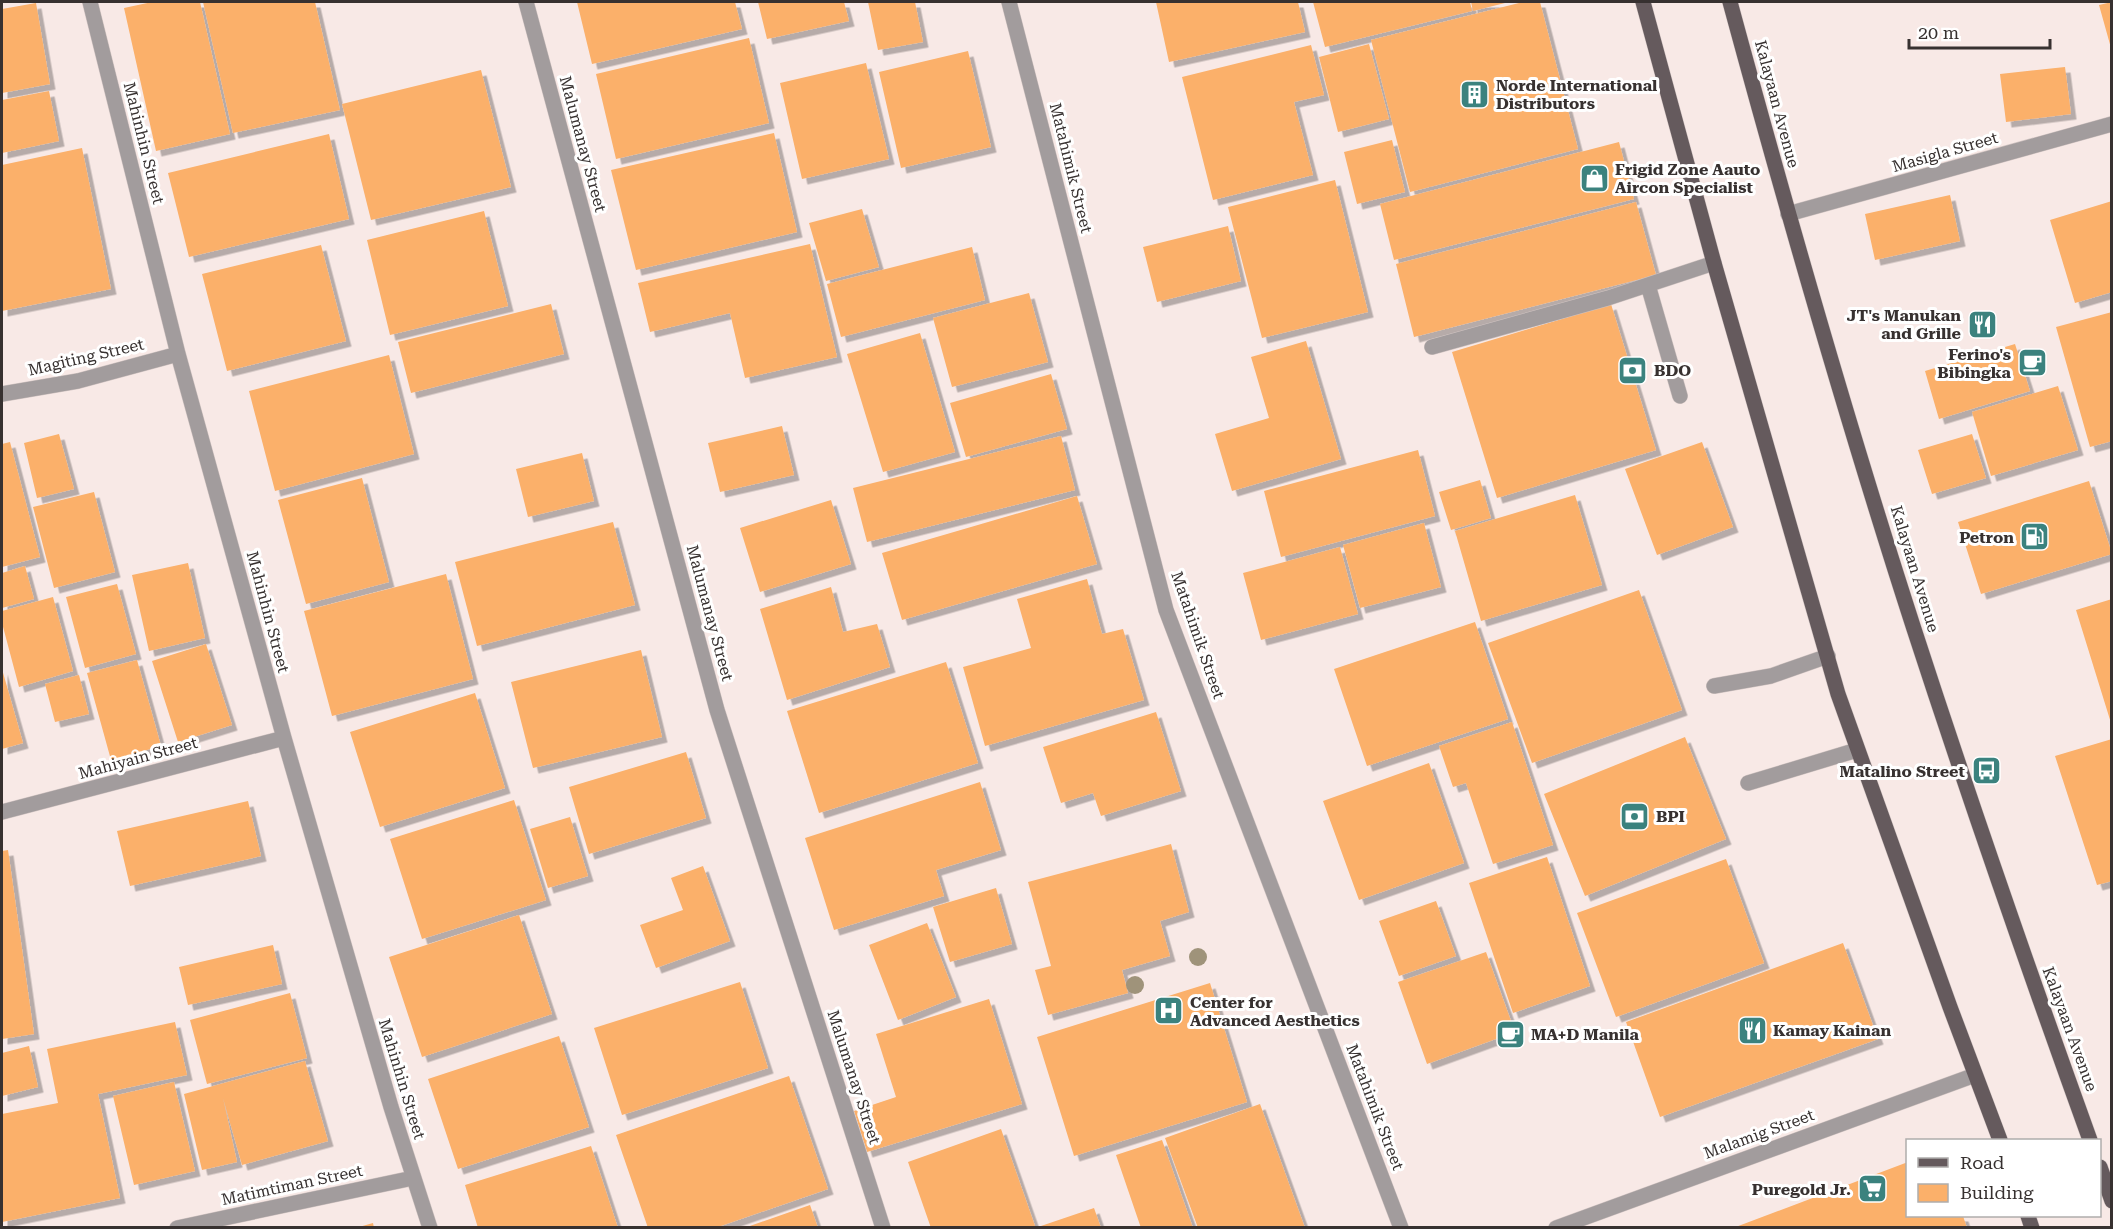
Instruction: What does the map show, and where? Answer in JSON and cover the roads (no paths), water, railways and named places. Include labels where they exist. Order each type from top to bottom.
[{"type":"main road","points":[[1643,2],[1714,263],[1857,750],[2000,1139]]},
{"type":"main road","name":"Kalayaan Avenue","points":[[1730,2],[1788,214],[1914,629],[2033,981],[2090,1139]]},
{"type":"main road","points":[[2101,1170],[2112,1201]]},
{"type":"street","name":"Mahinhin Street","points":[[90,2],[178,354],[284,738],[413,1178],[430,1227]]},
{"type":"street","name":"Malumanay Street","points":[[526,2],[717,710],[883,1227]]},
{"type":"street","name":"Matahimik Street","points":[[1009,2],[1166,609],[1401,1227]]},
{"type":"street","name":"Masigla Street","points":[[1788,214],[2112,124]]},
{"type":"street","points":[[1432,347],[1648,285],[1714,263]]},
{"type":"street","points":[[1648,285],[1680,396]]},
{"type":"street","name":"Magiting Street","points":[[2,394],[78,381],[178,354]]},
{"type":"street","points":[[1714,687],[1771,676],[1828,656]]},
{"type":"street","name":"Mahiyain Street","points":[[2,812],[284,738]]},
{"type":"street","points":[[1748,783],[1857,750]]},
{"type":"street","name":"Malamig Street","points":[[1556,1227],[1975,1075]]},
{"type":"street","name":"Matimtiman Street","points":[[177,1227],[413,1178]]},
{"type":"place","name":"Norde International Distributors","points":[[1475,94]]},
{"type":"place","name":"Frigid Zone Aauto Aircon Specialist","points":[[1594,178]]},
{"type":"place","name":"JT's Manukan and Grille","points":[[1982,324]]},
{"type":"place","name":"Ferino's Bibingka","points":[[2032,363]]},
{"type":"place","name":"BDO","points":[[1633,370]]},
{"type":"place","name":"Petron","points":[[2035,537]]},
{"type":"place","name":"Matalino Street","points":[[1986,771]]},
{"type":"place","name":"BPI","points":[[1635,816]]},
{"type":"place","name":"Center for Advanced Aesthetics","points":[[1169,1011]]},
{"type":"place","name":"Kamay Kainan","points":[[1752,1030]]},
{"type":"place","name":"MA+D Manila","points":[[1510,1034]]},
{"type":"place","name":"Puregold Jr.","points":[[1872,1189]]}]
